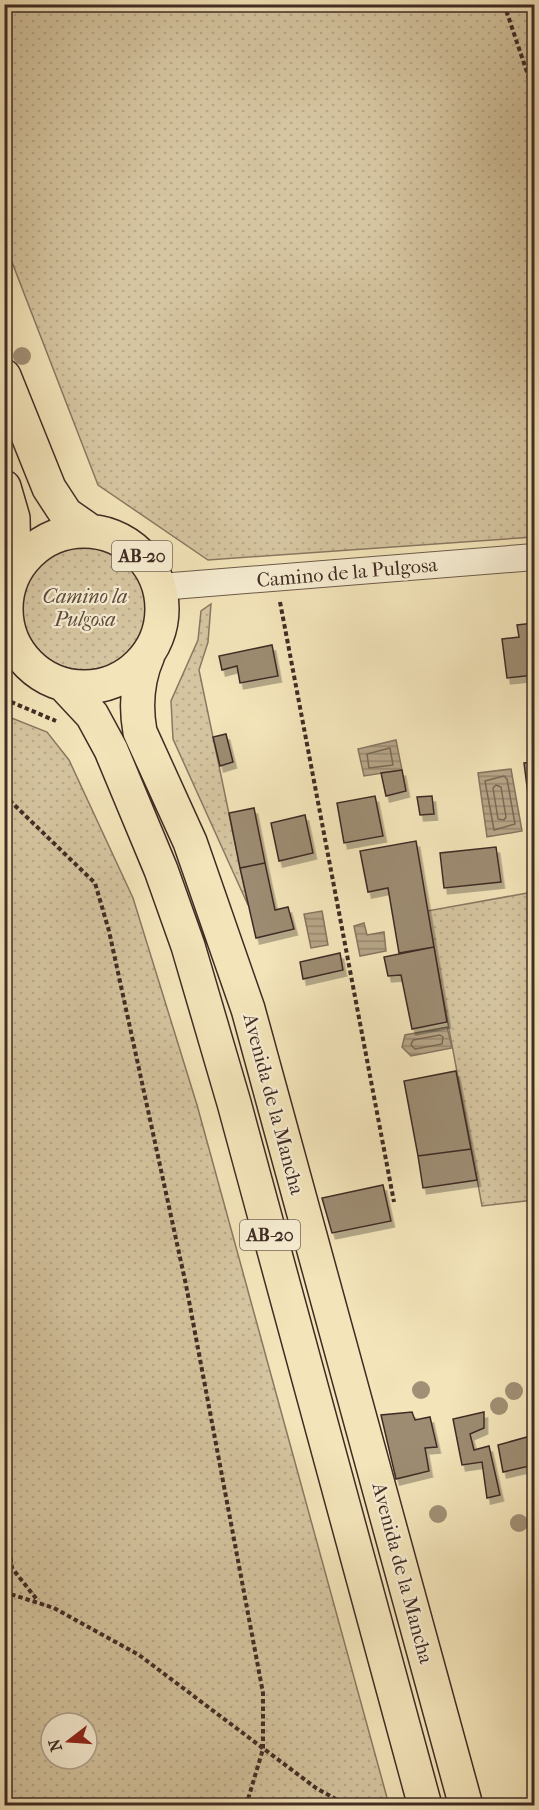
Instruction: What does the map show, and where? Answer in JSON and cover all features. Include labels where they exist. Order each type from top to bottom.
[{"type":"main road","name":"AB-20","points":[[4,376],[49,488],[66,514],[89,530]]},
{"type":"main road","name":"AB-20","points":[[4,488],[13,518],[8,588],[6,621],[12,642],[34,668],[64,685],[88,688],[108,684],[130,673],[148,655],[158,638],[162,617],[160,587],[150,564],[131,545],[106,533],[89,530],[65,532],[44,540],[27,554],[8,588]]},
{"type":"main road","name":"Avenida de la Mancha","points":[[148,655],[142,670],[137,701],[140,732],[190,842],[245,999],[466,1806]]},
{"type":"main road","name":"Avenida de la Mancha","points":[[64,685],[92,715],[111,750],[161,870],[188,946],[234,1103],[425,1806]]},
{"type":"street","name":"Camino de la Pulgosa","points":[[160,587],[534,557]]},
{"type":"path","points":[[504,4],[534,93]]},
{"type":"path","points":[[275,578],[394,1202]]},
{"type":"path","points":[[4,795],[95,883],[109,931],[186,1286],[263,1693],[263,1749],[246,1806]]},
{"type":"path","points":[[4,1512],[12,1568]]},
{"type":"path","points":[[4,1562],[12,1568],[39,1603]]},
{"type":"path","points":[[4,1592],[54,1608],[139,1655],[316,1788],[348,1806]]},
{"type":"green space","points":[[5,4],[534,5],[534,537],[208,560],[98,485],[5,244]]},
{"type":"green space","name":"Camino la Pulgosa","points":[[85,544],[109,549],[129,563],[143,583],[148,607],[143,631],[129,651],[109,665],[85,670],[61,665],[41,651],[27,631],[22,607],[27,583],[41,563],[61,549]]},
{"type":"green space","points":[[211,604],[208,642],[199,670],[248,905],[173,739],[171,701],[198,640],[201,611]]},
{"type":"green space","points":[[4,715],[47,732],[69,760],[133,898],[197,1105],[389,1805],[5,1805]]},
{"type":"green space","points":[[533,892],[534,1200],[482,1206],[427,911]]},
{"type":"water","points":[[396,740],[402,770],[364,776],[358,749]]},
{"type":"water","points":[[511,769],[522,831],[487,837],[478,773]]},
{"type":"water","points":[[322,911],[328,945],[311,948],[304,914]]},
{"type":"water","points":[[364,923],[367,935],[384,932],[386,951],[360,956],[354,926]]},
{"type":"water","points":[[447,1027],[452,1048],[411,1056],[402,1047],[405,1035]]},
{"type":"building","points":[[534,623],[534,675],[507,678],[502,639],[519,637],[517,625]]},
{"type":"building","points":[[272,645],[278,676],[240,683],[237,666],[222,670],[219,656]]},
{"type":"building","points":[[226,734],[233,762],[220,766],[213,737]]},
{"type":"building","points":[[534,762],[534,802],[529,802],[524,763]]},
{"type":"building","points":[[402,770],[406,791],[386,796],[381,773]]},
{"type":"building","points":[[375,796],[383,836],[344,843],[337,803]]},
{"type":"building","points":[[432,796],[434,814],[420,815],[417,797]]},
{"type":"building","points":[[254,808],[265,863],[240,868],[229,813]]},
{"type":"building","points":[[305,815],[313,853],[279,861],[271,823]]},
{"type":"building","points":[[416,841],[434,947],[399,953],[388,888],[368,892],[360,851]]},
{"type":"building","points":[[496,847],[501,882],[444,888],[440,853]]},
{"type":"building","points":[[265,863],[275,910],[288,907],[294,929],[256,938],[240,868]]},
{"type":"building","points":[[434,947],[447,1022],[412,1029],[401,975],[388,976],[384,957]]},
{"type":"building","points":[[340,953],[343,970],[303,979],[300,962]]},
{"type":"building","points":[[456,1071],[471,1149],[418,1156],[404,1081]]},
{"type":"building","points":[[471,1149],[477,1180],[423,1188],[418,1156]]},
{"type":"building","points":[[383,1185],[391,1221],[332,1233],[322,1198]]},
{"type":"building","points":[[412,1412],[415,1420],[430,1417],[437,1447],[425,1448],[429,1471],[396,1479],[381,1415]]},
{"type":"building","points":[[484,1412],[484,1428],[470,1434],[474,1450],[489,1446],[500,1495],[487,1498],[482,1462],[462,1465],[453,1419]]},
{"type":"building","points":[[534,1435],[534,1465],[503,1472],[498,1445]]}]
